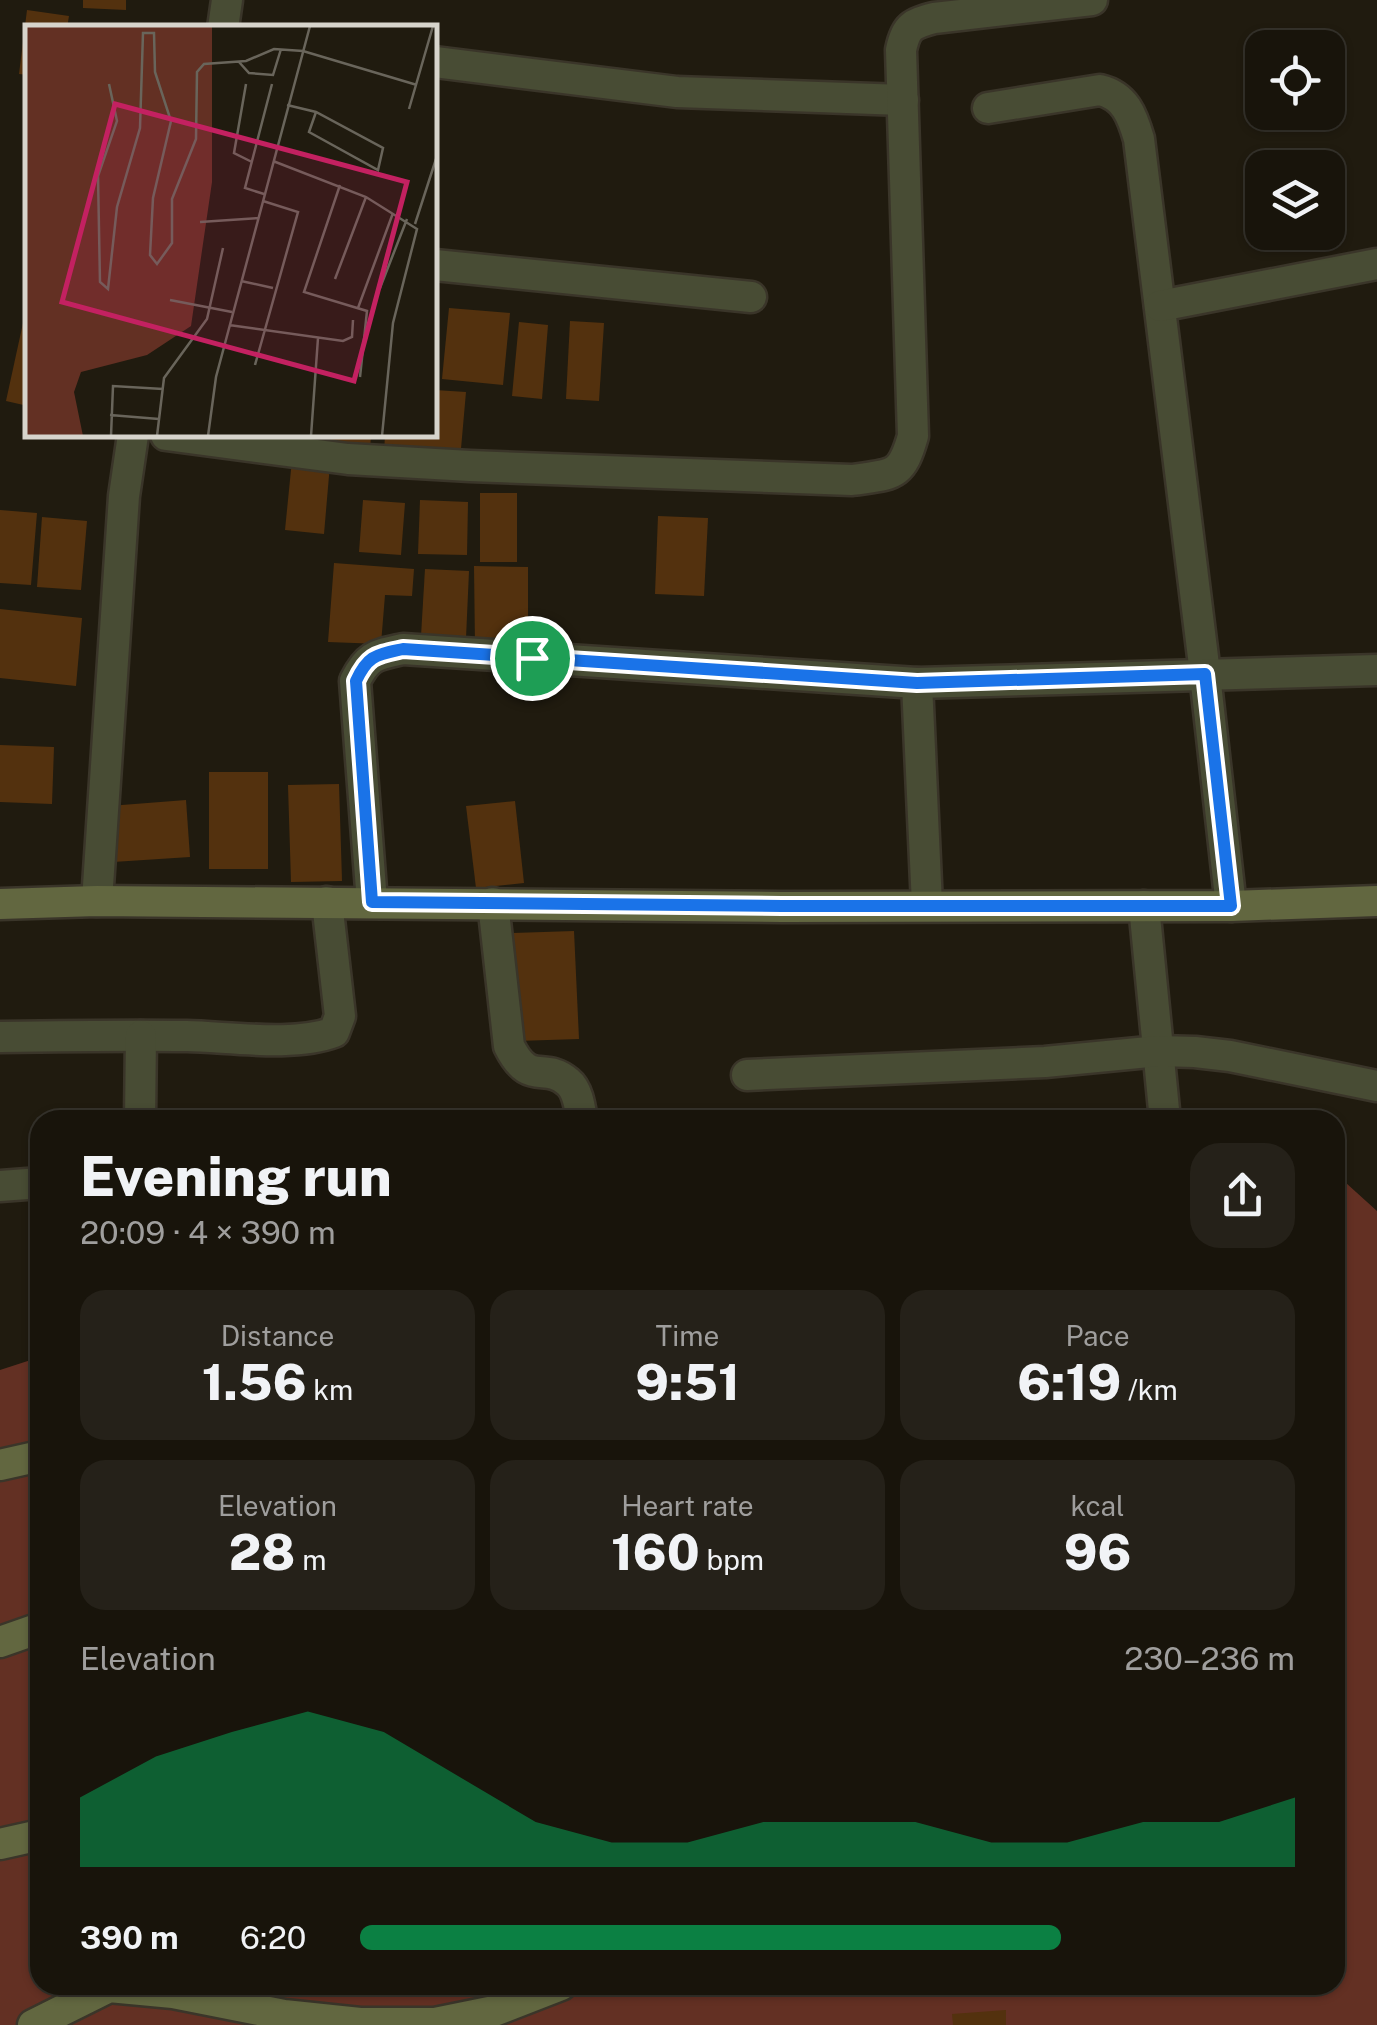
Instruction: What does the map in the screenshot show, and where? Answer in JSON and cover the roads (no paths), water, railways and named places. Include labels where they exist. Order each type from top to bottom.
[{"type":"street","points":[[223,25],[227,0]]},
{"type":"street","points":[[189,438],[348,459],[470,466],[852,480],[891,474],[906,460],[913,436],[901,50],[904,33],[914,23],[934,18],[1092,0]]},
{"type":"street","points":[[438,62],[677,92],[903,100]]},
{"type":"street","points":[[988,108],[1100,90],[1112,93],[1125,104],[1139,138],[1231,906]]},
{"type":"street","points":[[1160,306],[1377,264]]},
{"type":"street","points":[[438,265],[751,297]]},
{"type":"street","points":[[97,901],[124,496],[133,438]]},
{"type":"street","points":[[372,902],[356,681],[364,663],[380,654],[403,649],[917,683],[1377,670]]},
{"type":"street","points":[[917,683],[927,905]]},
{"type":"street","points":[[0,904],[97,901],[1231,906],[1377,901]]},
{"type":"street","points":[[0,1037],[320,1038],[334,1032],[340,1016],[326,902]]},
{"type":"street","points":[[494,903],[509,1046],[517,1062],[528,1071],[568,1081],[580,1110]]},
{"type":"street","points":[[1144,906],[1164,1110]]},
{"type":"street","points":[[140,1036],[140,1110]]},
{"type":"street","points":[[747,1075],[1045,1062],[1159,1051],[1230,1056],[1377,1086]]},
{"type":"street","points":[[0,1186],[30,1184]]},
{"type":"street","points":[[0,1465],[30,1458]]},
{"type":"street","points":[[0,1642],[30,1632]]},
{"type":"street","points":[[0,1844],[30,1837]]},
{"type":"street","points":[[33,2025],[93,1995]]},
{"type":"street","points":[[182,1995],[284,2015],[360,2023],[435,2023],[494,2011],[535,1995]]}]
